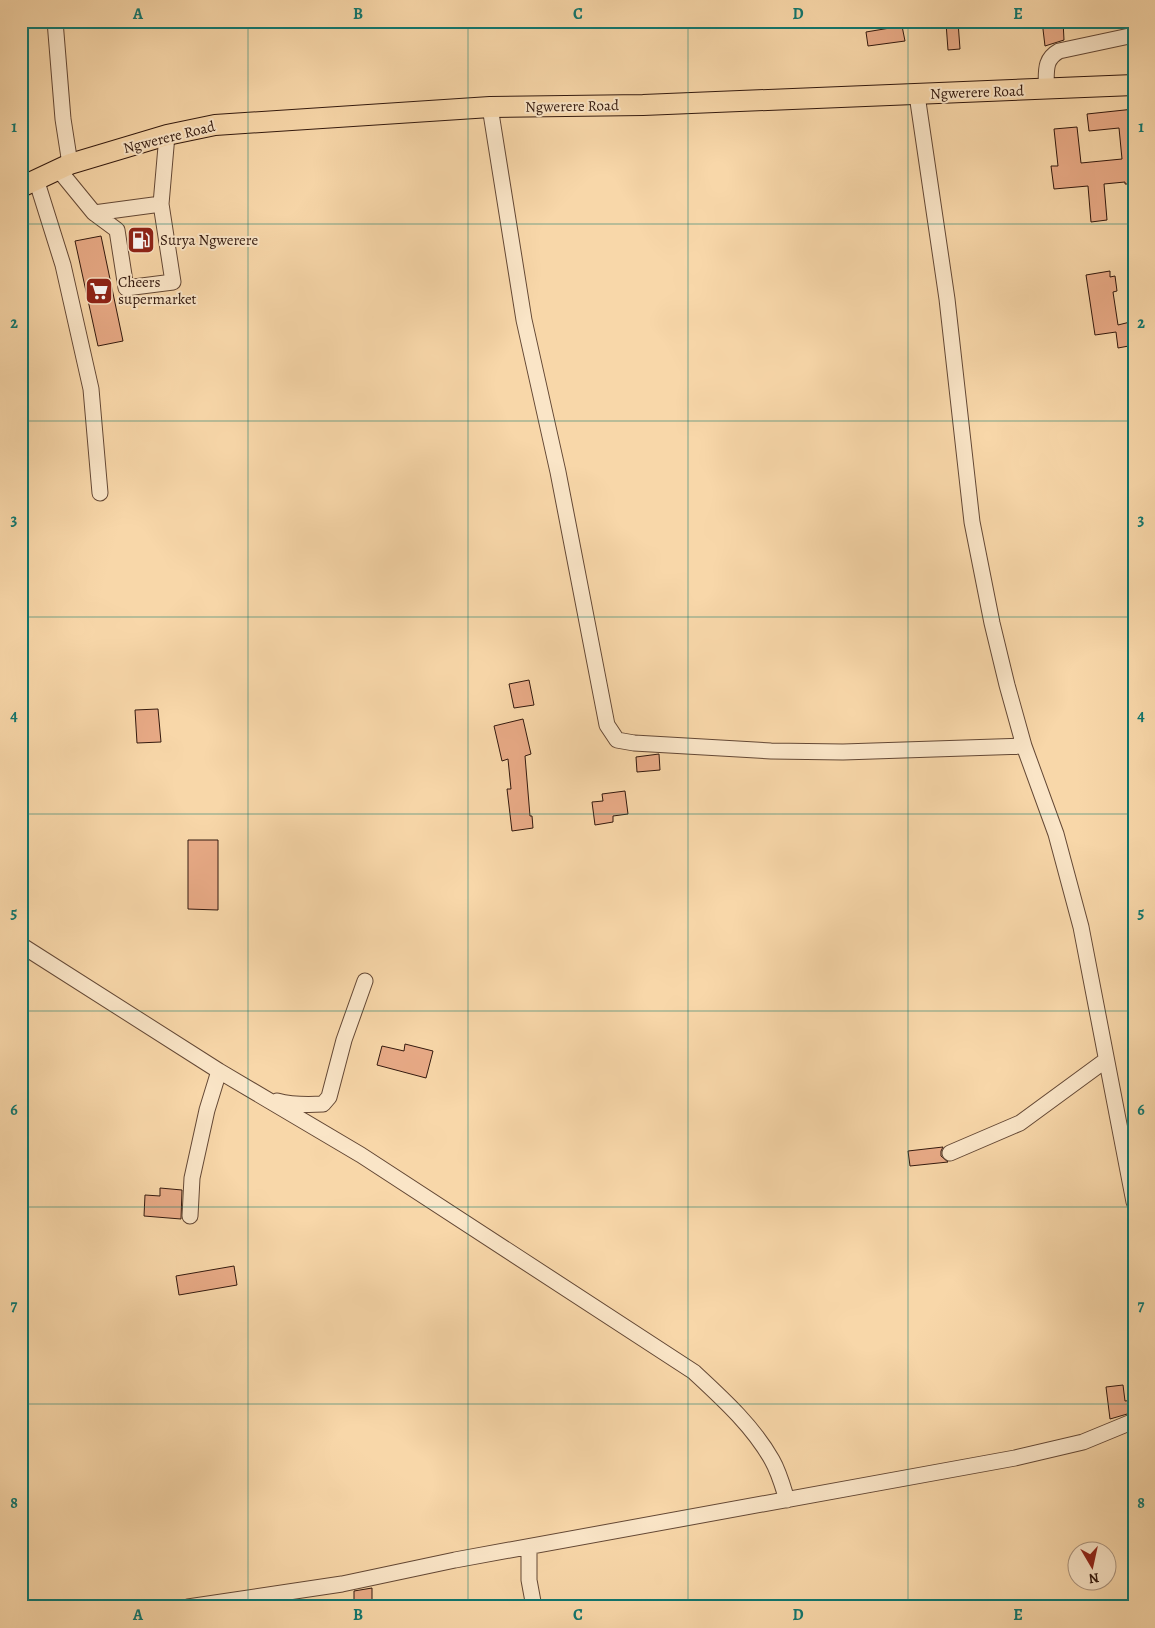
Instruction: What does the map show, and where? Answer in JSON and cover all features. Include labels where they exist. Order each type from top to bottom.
[{"type":"main road","name":"Ngwerere Road","points":[[29,183],[64,167],[167,135],[215,125],[490,107],[653,104],[917,95],[1134,85]]},
{"type":"street","points":[[55,21],[63,119],[64,167],[94,213],[117,230],[126,288],[173,282],[161,204],[167,135]]},
{"type":"street","points":[[1046,89],[1048,63],[1051,56],[1059,51],[1134,35]]},
{"type":"street","points":[[917,95],[947,298],[972,522],[992,623],[1024,746],[1056,834],[1081,927],[1134,1202]]},
{"type":"street","points":[[490,107],[524,320],[558,472],[607,726],[617,740],[634,743],[771,751],[843,752],[1024,746]]},
{"type":"street","points":[[29,183],[62,265],[91,389],[100,493]]},
{"type":"street","points":[[94,213],[161,204]]},
{"type":"street","points":[[21,945],[219,1071],[361,1154],[694,1372],[732,1407],[766,1450],[773,1462],[787,1500]]},
{"type":"street","points":[[261,1096],[286,1103],[323,1104],[329,1097],[344,1040],[365,981]]},
{"type":"street","points":[[950,1153],[1020,1123],[1106,1060]]},
{"type":"street","points":[[190,1216],[192,1178],[207,1110],[219,1071]]},
{"type":"street","points":[[188,1607],[342,1584],[455,1560],[1066,1447],[1083,1442],[1134,1420]]},
{"type":"street","points":[[529,1546],[529,1580],[534,1607]]},
{"type":"building","points":[[1042,21],[1063,21],[1064,40],[1045,46]]},
{"type":"building","points":[[958,22],[960,49],[948,50],[946,23]]},
{"type":"building","points":[[902,26],[905,41],[868,46],[866,32]]},
{"type":"building","points":[[1134,109],[1134,184],[1125,184],[1125,182],[1104,184],[1107,220],[1091,222],[1088,186],[1054,189],[1051,166],[1058,166],[1054,129],[1077,127],[1081,163],[1122,159],[1119,128],[1089,131],[1087,114]]},
{"type":"building","name":"Cheers supermarket","points":[[101,236],[123,341],[98,346],[75,241]]},
{"type":"building","points":[[1110,271],[1110,277],[1115,276],[1117,291],[1113,292],[1118,325],[1134,321],[1134,345],[1118,348],[1116,332],[1095,335],[1086,275]]},
{"type":"building","points":[[529,680],[534,705],[514,708],[509,684]]},
{"type":"building","points":[[158,709],[161,742],[137,743],[135,710]]},
{"type":"building","points":[[523,719],[531,754],[525,756],[530,816],[532,816],[533,828],[512,831],[507,789],[511,789],[508,759],[502,761],[494,726]]},
{"type":"building","points":[[659,754],[660,770],[637,772],[636,757]]},
{"type":"building","points":[[625,791],[628,814],[613,816],[613,822],[595,825],[592,802],[603,801],[602,794]]},
{"type":"building","points":[[188,840],[218,840],[218,910],[188,909]]},
{"type":"building","points":[[405,1044],[433,1051],[426,1078],[377,1065],[382,1046],[404,1051]]},
{"type":"building","points":[[943,1147],[941,1156],[948,1162],[910,1166],[908,1151]]},
{"type":"building","points":[[160,1188],[182,1190],[181,1219],[144,1216],[145,1195],[160,1196]]},
{"type":"building","points":[[234,1266],[237,1285],[179,1295],[176,1276]]},
{"type":"building","points":[[1123,1385],[1125,1401],[1134,1400],[1134,1412],[1110,1419],[1106,1387]]},
{"type":"building","points":[[372,1588],[372,1607],[354,1607],[354,1591]]},
{"type":"place","name":"Surya Ngwerere","points":[[141,240]]},
{"type":"place","name":"Cheers supermarket","points":[[99,291]]}]
